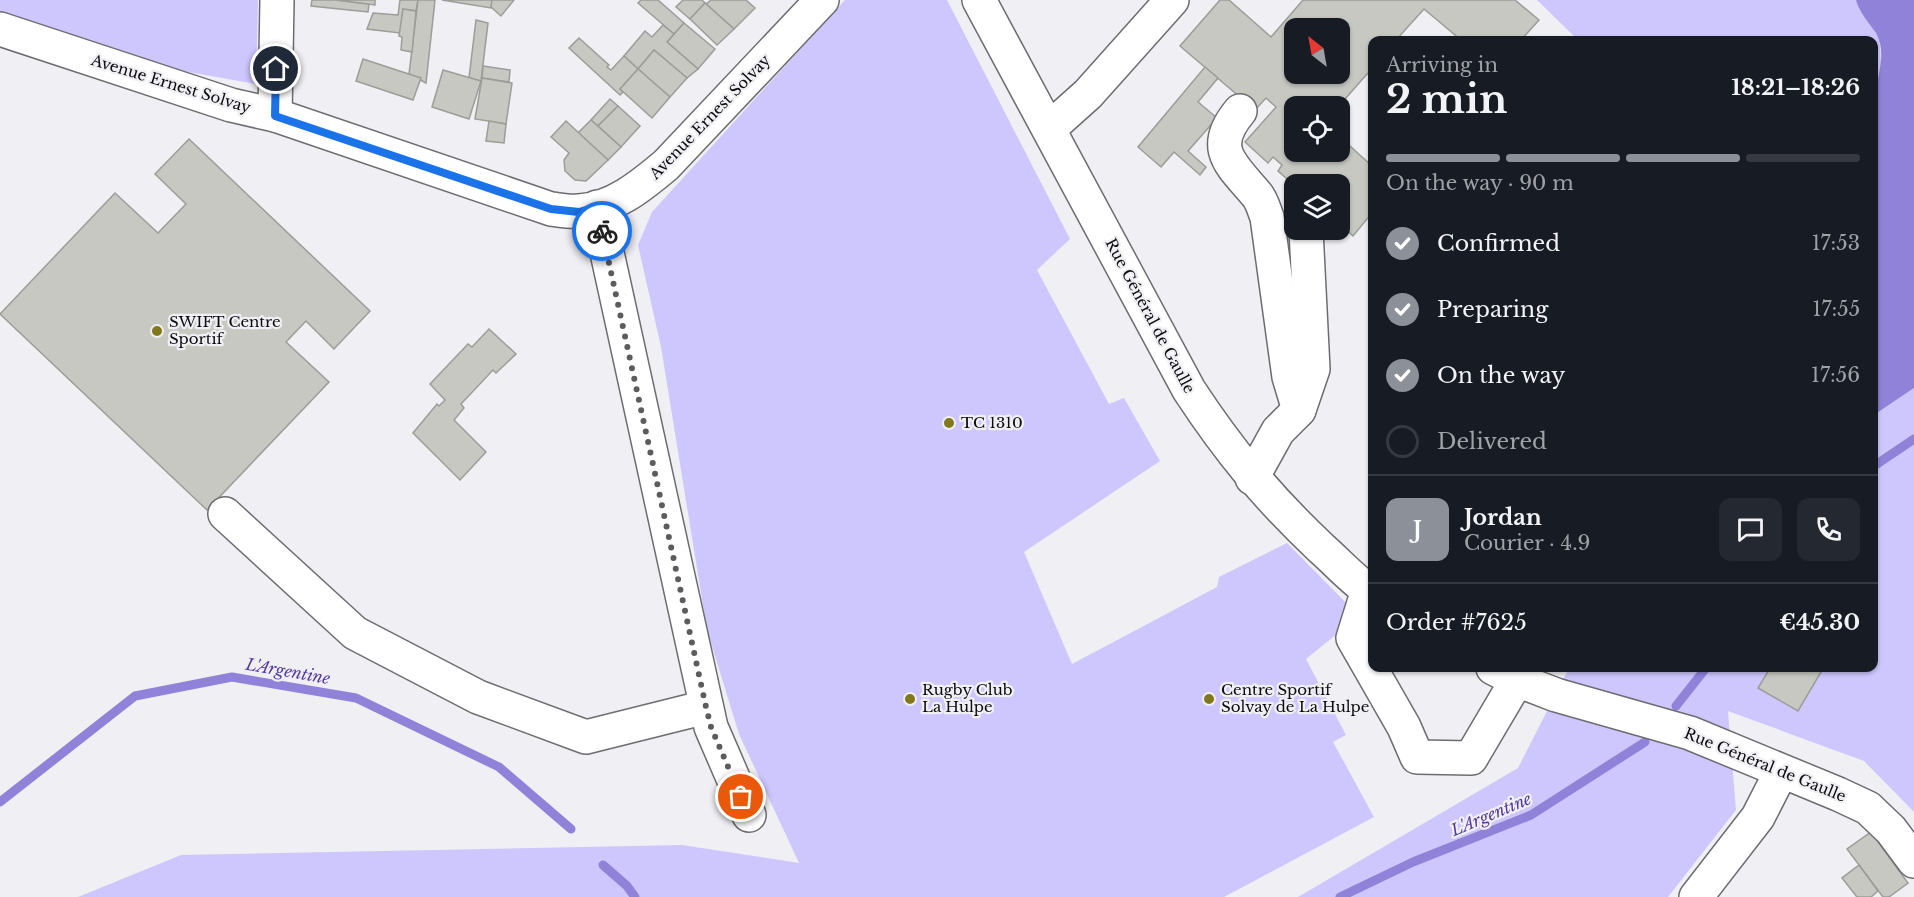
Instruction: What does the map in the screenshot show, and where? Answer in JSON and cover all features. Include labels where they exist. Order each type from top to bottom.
[{"type":"street","points":[[275,116],[277,0]]},
{"type":"street","name":"Avenue Ernest Solvay","points":[[0,29],[231,105],[275,116],[551,209],[579,212],[618,200],[638,189],[666,165],[822,0]]},
{"type":"street","name":"Rue Général de Gaulle","points":[[979,0],[1050,128],[1189,390],[1220,437],[1252,478],[1303,531],[1368,590]]},
{"type":"street","points":[[1050,128],[1088,94],[1160,4]]},
{"type":"street","points":[[1240,111],[1230,122],[1225,136],[1224,153],[1258,197],[1268,217],[1289,377],[1299,410]]},
{"type":"street","points":[[597,207],[706,707],[711,727],[749,815]]},
{"type":"street","points":[[1252,478],[1278,431],[1299,410],[1313,369],[1307,240]]},
{"type":"street","points":[[225,514],[355,633],[478,697],[586,737],[706,707]]},
{"type":"street","points":[[1368,597],[1353,638],[1368,664]]},
{"type":"street","points":[[1372,672],[1404,727],[1417,757],[1472,758],[1505,674]]},
{"type":"street","name":"Rue Général de Gaulle","points":[[1505,674],[1593,707],[1690,733],[1838,794],[1868,808],[1891,830],[1914,861]]},
{"type":"street","points":[[1696,897],[1758,817],[1781,772]]},
{"type":"shaded area","points":[[0,0],[258,0],[256,84],[132,62],[0,18]]},
{"type":"shaded area","points":[[845,0],[947,0],[1070,239],[1037,270],[1109,404],[1124,398],[1160,461],[1024,552],[1072,664],[1217,587],[1219,577],[1287,543],[1359,616],[1306,659],[1346,735],[1333,742],[1374,817],[1224,897],[78,897],[181,855],[682,845],[799,863],[739,734],[707,630],[661,347],[638,245],[652,212]]},
{"type":"shaded area","points":[[1537,0],[1856,0],[1878,36],[1574,36]]},
{"type":"shaded area","points":[[1856,0],[1914,0],[1914,388],[1878,412],[1878,77],[1881,48],[1878,36]]},
{"type":"shaded area","points":[[1878,37],[1880,40],[1881,65],[1878,78]]},
{"type":"shaded area","points":[[1914,388],[1914,812],[1864,761],[1728,711],[1736,810],[1668,897],[1298,897],[1518,768],[1567,672],[1878,672],[1878,412]]},
{"type":"building","points":[[312,0],[369,4],[368,12],[311,6]]},
{"type":"building","points":[[337,0],[375,0],[375,5]]},
{"type":"building","points":[[400,0],[418,0],[416,11],[403,9],[400,33],[367,29],[373,13],[398,15]]},
{"type":"building","points":[[418,0],[435,0],[426,83],[409,74]]},
{"type":"building","points":[[442,0],[492,0],[491,8]]},
{"type":"building","points":[[492,0],[514,0],[501,16],[491,7]]},
{"type":"building","points":[[641,0],[658,0],[684,23],[674,34],[638,3]]},
{"type":"building","points":[[683,0],[702,0],[705,3],[690,19],[676,7]]},
{"type":"building","points":[[711,0],[746,0],[755,8],[734,29],[706,4]]},
{"type":"building","points":[[1220,0],[1229,0],[1271,37],[1284,22],[1284,84],[1350,84],[1350,18],[1287,18],[1303,0],[1515,0],[1539,20],[1525,36],[1456,36],[1424,9],[1400,36],[1368,36],[1368,74],[1348,96],[1284,96],[1284,162],[1350,162],[1350,146],[1368,162],[1368,218],[1353,236],[1350,233],[1350,174],[1284,174],[1284,176],[1278,171],[1282,165],[1273,157],[1268,163],[1245,142],[1276,107],[1266,98],[1255,110],[1180,46]]},
{"type":"building","points":[[705,3],[734,29],[717,45],[690,19]]},
{"type":"building","points":[[403,9],[416,11],[412,52],[401,50],[402,37],[399,36]]},
{"type":"building","points":[[476,20],[488,23],[481,81],[469,78]]},
{"type":"building","points":[[684,23],[715,49],[698,69],[667,42]]},
{"type":"building","points":[[663,25],[674,34],[667,42],[698,69],[687,78],[654,50],[638,69],[624,56],[645,31],[652,37]]},
{"type":"building","points":[[579,38],[609,65],[607,67],[611,70],[624,56],[638,69],[620,89],[623,92],[620,95],[569,48]]},
{"type":"building","points":[[654,50],[687,78],[670,97],[638,69]]},
{"type":"building","points":[[363,59],[421,78],[413,100],[356,81]]},
{"type":"building","points":[[483,66],[510,70],[509,82],[482,78]]},
{"type":"building","points":[[1205,67],[1218,78],[1198,102],[1217,118],[1188,151],[1206,167],[1200,175],[1174,152],[1161,167],[1138,147]]},
{"type":"building","points":[[638,69],[670,97],[652,118],[620,89]]},
{"type":"building","points":[[443,70],[481,81],[469,119],[432,107]]},
{"type":"building","points":[[482,78],[512,83],[506,124],[475,119]]},
{"type":"building","points":[[610,99],[618,106],[598,126],[591,120]]},
{"type":"building","points":[[618,106],[640,126],[621,147],[598,126]]},
{"type":"building","points":[[591,120],[621,147],[608,160],[578,133]]},
{"type":"building","points":[[489,121],[506,124],[504,143],[486,141]]},
{"type":"building","points":[[566,121],[608,160],[586,181],[575,180],[565,171],[564,160],[569,153],[551,137]]},
{"type":"building","name":"SWIFT Centre Sportif","points":[[189,139],[370,311],[334,349],[306,321],[286,342],[329,382],[207,510],[0,314],[115,193],[158,233],[186,204],[155,174]]},
{"type":"building","points":[[489,329],[516,354],[496,373],[493,370],[461,404],[464,408],[454,420],[486,452],[460,480],[413,433],[437,404],[439,406],[445,400],[430,384],[468,344],[472,347]]},
{"type":"building","points":[[1768,672],[1821,672],[1798,711],[1758,688]]},
{"type":"building","points":[[1871,832],[1908,883],[1889,897],[1883,897],[1847,849]]},
{"type":"building","points":[[1859,865],[1878,891],[1871,897],[1857,897],[1842,878]]},
{"type":"waterway","name":"L'Argentine","points":[[1878,463],[1914,439]]},
{"type":"waterway","name":"L'Argentine","points":[[1676,706],[1703,672]]},
{"type":"waterway","name":"L'Argentine","points":[[0,802],[135,696],[232,677],[356,698],[499,767],[571,829]]},
{"type":"waterway","name":"L'Argentine","points":[[1340,897],[1413,862],[1531,815],[1645,742]]},
{"type":"waterway","name":"L'Argentine","points":[[603,865],[627,886],[635,897]]},
{"type":"way so far","points":[[602,231],[706,707],[711,727],[741,797]]},
{"type":"place","name":"SWIFT Centre Sportif","points":[[157,331]]},
{"type":"place","name":"TC 1310","points":[[949,423]]},
{"type":"place","name":"Rugby Club La Hulpe","points":[[910,699]]},
{"type":"place","name":"Centre Sportif Solvay de La Hulpe","points":[[1209,699]]},
{"type":"route","points":[[276,69],[275,116],[551,209],[579,212],[597,207],[602,231]]}]
